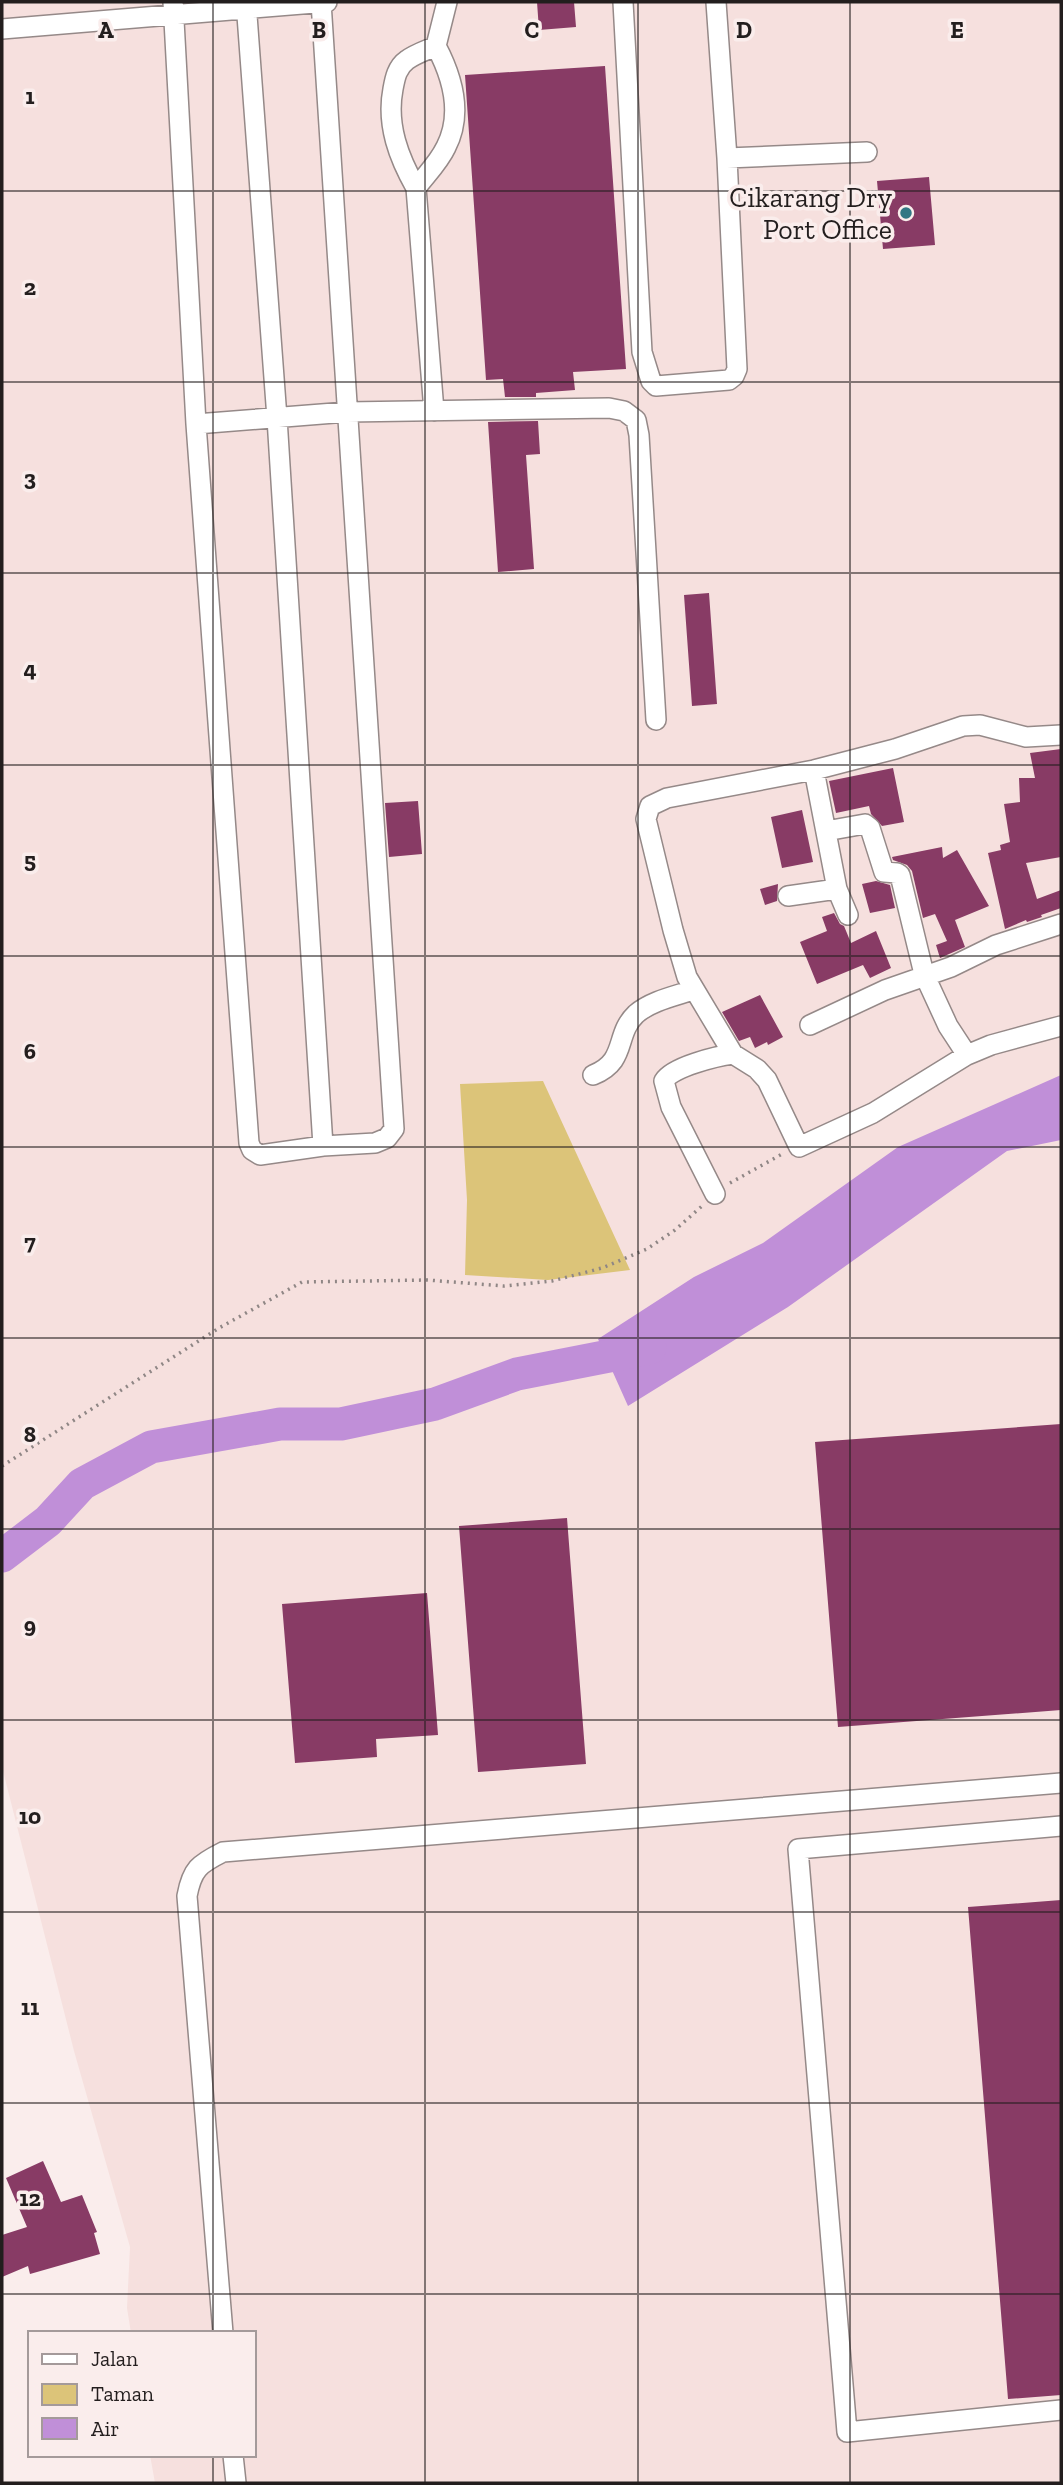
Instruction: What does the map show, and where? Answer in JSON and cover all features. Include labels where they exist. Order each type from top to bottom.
[{"type":"street","points":[[174,8],[196,424],[249,1143],[252,1150],[260,1155],[323,1146],[375,1143],[387,1138],[394,1129],[321,2]]},
{"type":"street","points":[[2,29],[174,8],[327,2]]},
{"type":"street","points":[[416,188],[446,149],[455,123],[452,84],[436,46],[447,2]]},
{"type":"street","points":[[624,2],[642,352],[651,381],[656,386],[729,380],[737,369],[716,2]]},
{"type":"street","points":[[246,5],[277,418],[323,1146]]},
{"type":"street","points":[[434,411],[416,188],[393,136],[391,95],[395,76],[407,61],[436,46]]},
{"type":"street","points":[[727,158],[867,152]]},
{"type":"street","points":[[196,424],[347,412],[609,408],[624,411],[636,420],[656,720]]},
{"type":"street","points":[[1061,734],[1026,737],[980,725],[963,726],[895,749],[814,770],[667,798],[650,807],[646,819],[681,959],[693,990],[711,1013],[733,1054],[763,1073],[799,1147],[873,1113],[967,1055],[991,1045],[1061,1026]]},
{"type":"street","points":[[814,770],[837,889],[848,915]]},
{"type":"street","points":[[826,831],[865,824],[870,828],[884,873],[900,875],[924,974],[948,1026],[967,1055]]},
{"type":"street","points":[[788,896],[837,889]]},
{"type":"street","points":[[810,1025],[885,990],[924,974],[951,967],[996,945],[1061,924]]},
{"type":"street","points":[[593,1075],[610,1067],[634,1016],[657,1003],[693,990]]},
{"type":"street","points":[[715,1194],[671,1108],[664,1081],[672,1073],[712,1058],[733,1054]]},
{"type":"street","points":[[223,2331],[187,1896],[190,1878],[201,1863],[223,1852],[1061,1783]]},
{"type":"street","points":[[1061,1826],[798,1849],[846,2432],[1061,2410]]},
{"type":"street","points":[[233,2457],[236,2483]]},
{"type":"path","points":[[2,1466],[219,1328],[302,1282],[427,1280],[504,1286],[572,1278],[647,1249],[743,1175],[799,1147]]},
{"type":"shaded area","points":[[2,2],[1061,2],[1061,2483],[155,2483],[150,2457],[256,2457],[256,2331],[131,2331],[127,2308],[130,2247],[74,2051],[2,1767]]},
{"type":"green space","points":[[543,1081],[630,1270],[548,1280],[465,1275],[467,1200],[460,1084]]},
{"type":"water","points":[[1061,1075],[1061,1140],[1007,1151],[788,1307],[628,1406],[598,1339],[694,1277],[763,1243],[898,1147]]},
{"type":"building","points":[[537,2],[574,2],[576,27],[539,30]]},
{"type":"building","points":[[605,66],[626,369],[573,372],[575,390],[536,393],[536,397],[505,397],[503,379],[486,380],[465,75]]},
{"type":"building","name":"Cikarang Dry Port Office","points":[[929,177],[935,245],[883,249],[877,181]]},
{"type":"building","points":[[538,421],[540,454],[526,455],[534,569],[498,572],[488,422]]},
{"type":"building","points":[[709,593],[717,704],[692,706],[684,595]]},
{"type":"building","points":[[1061,749],[1061,857],[1026,863],[1037,899],[1061,890],[1061,908],[1005,929],[988,853],[1001,850],[1000,845],[1010,842],[1004,804],[1020,802],[1019,778],[1035,778],[1030,753]]},
{"type":"building","points":[[893,768],[904,822],[882,826],[871,814],[869,806],[836,813],[829,781]]},
{"type":"building","points":[[418,801],[422,854],[389,857],[385,803]]},
{"type":"building","points":[[802,810],[813,862],[782,868],[771,817]]},
{"type":"building","points":[[942,847],[943,858],[957,850],[989,906],[955,920],[965,947],[940,958],[936,945],[947,941],[935,914],[923,918],[912,871],[892,857]]},
{"type":"building","points":[[876,881],[890,885],[895,908],[870,913],[862,884]]},
{"type":"building","points":[[778,884],[777,901],[765,905],[760,889]]},
{"type":"building","points":[[834,913],[844,926],[851,943],[876,931],[891,968],[870,978],[863,965],[817,984],[800,942],[827,931],[822,917]]},
{"type":"building","points":[[760,995],[783,1037],[755,1048],[750,1037],[739,1041],[722,1012]]},
{"type":"building","points":[[1061,1424],[1061,1710],[838,1727],[815,1442]]},
{"type":"building","points":[[567,1518],[586,1764],[478,1772],[459,1526]]},
{"type":"building","points":[[427,1593],[438,1735],[376,1739],[377,1757],[295,1763],[282,1604]]},
{"type":"building","points":[[1061,1900],[1061,2395],[1008,2399],[968,1907]]},
{"type":"building","points":[[43,2161],[61,2202],[82,2195],[97,2232],[94,2233],[100,2254],[30,2274],[28,2266],[2,2277],[2,2235],[27,2227],[6,2178]]},
{"type":"waterway","points":[[2,1556],[48,1521],[82,1484],[151,1447],[280,1424],[341,1424],[435,1404],[517,1374],[650,1348]]},
{"type":"place","name":"Cikarang Dry Port Office","points":[[906,213]]}]
